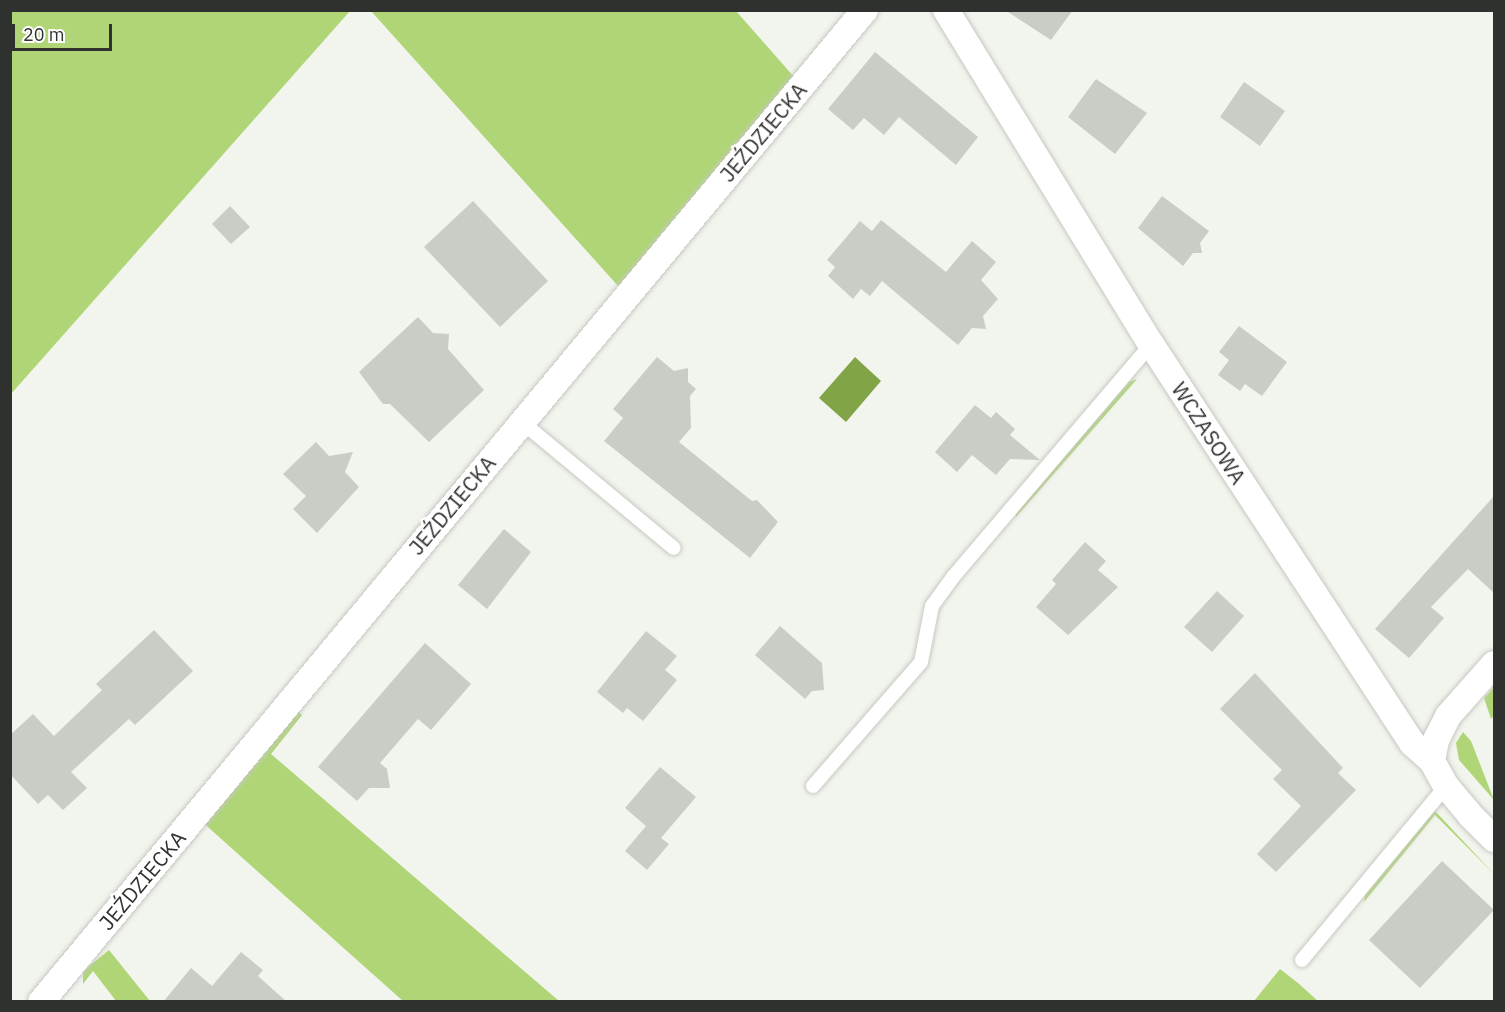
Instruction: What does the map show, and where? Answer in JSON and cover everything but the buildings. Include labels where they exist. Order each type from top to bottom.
[{"type":"street","name":"JEŹDZIECKA","points":[[41,1002],[865,10]]},
{"type":"street","name":"WCZASOWA","points":[[946,10],[1152,344],[1412,743],[1432,761],[1446,786],[1494,839]]},
{"type":"street","points":[[1432,761],[1436,740],[1448,716],[1494,664]]},
{"type":"lane","points":[[813,786],[921,662],[932,606],[953,577],[1152,344]]},
{"type":"lane","points":[[522,422],[674,548]]},
{"type":"lane","points":[[1302,960],[1446,786]]},
{"type":"shaded area","points":[[10,11],[350,11],[11,394]]},
{"type":"shaded area","points":[[371,11],[736,11],[795,78],[619,287]]},
{"type":"shaded area","points":[[855,357],[881,381],[846,422],[819,398]]},
{"type":"shaded area","points":[[1137,379],[1016,517],[1016,513],[1129,382]]},
{"type":"shaded area","points":[[1494,687],[1494,715],[1491,719],[1484,698]]},
{"type":"shaded area","points":[[295,709],[302,715],[271,754],[559,1001],[403,1001],[203,822]]},
{"type":"shaded area","points":[[1463,732],[1471,741],[1494,800],[1459,760],[1456,743]]},
{"type":"shaded area","points":[[1435,811],[1494,874],[1435,815],[1364,902],[1365,893]]},
{"type":"shaded area","points":[[109,950],[150,1001],[116,1001],[93,971],[83,984],[83,971]]},
{"type":"shaded area","points":[[1280,969],[1298,983],[1318,1001],[1254,1001]]}]
